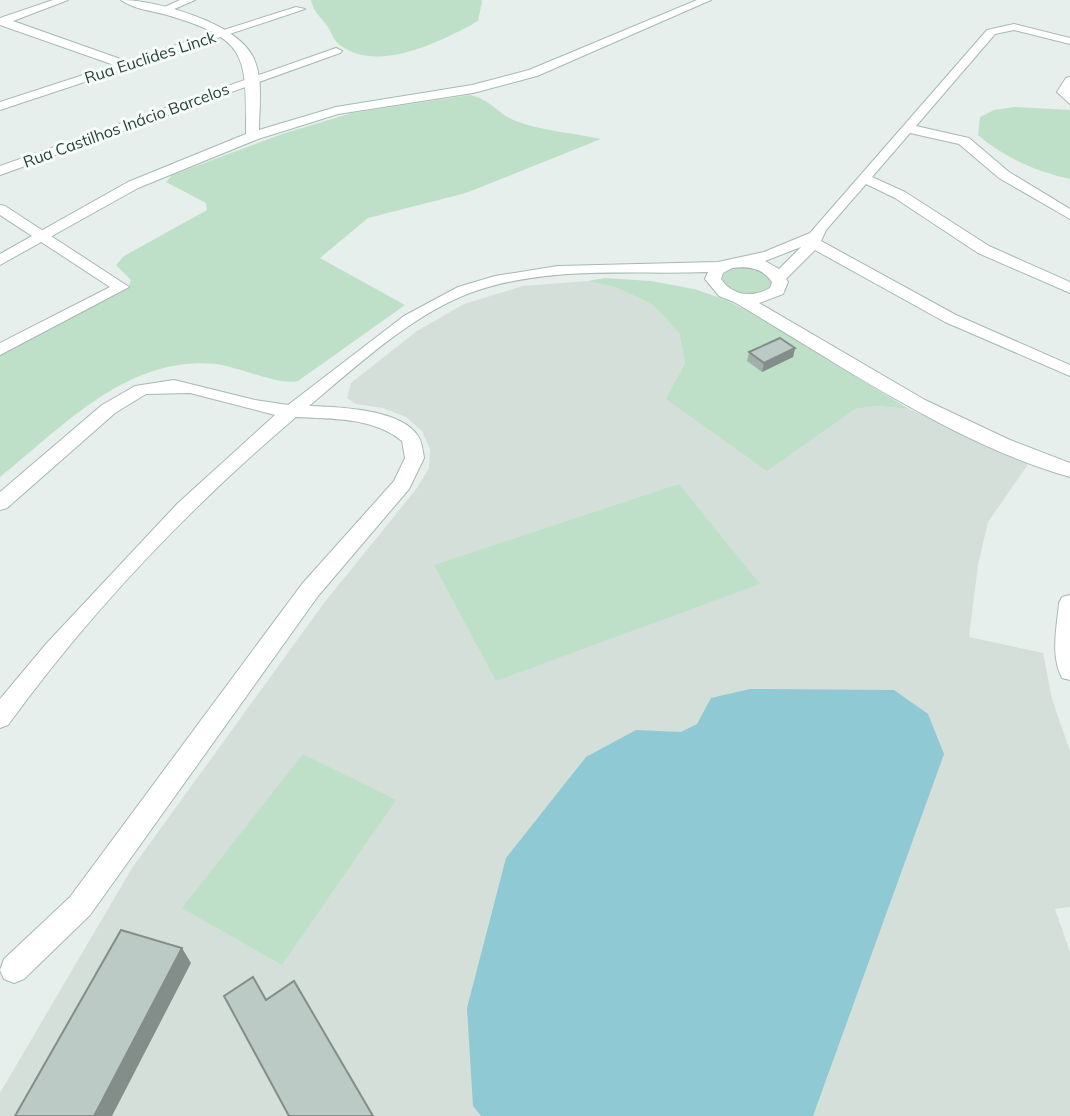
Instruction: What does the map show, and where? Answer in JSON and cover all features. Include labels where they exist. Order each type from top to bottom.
[{"type":"street","points":[[1,22],[63,0]]},
{"type":"street","points":[[125,0],[226,32],[246,55],[251,79],[253,136]]},
{"type":"street","points":[[161,11],[190,0]]},
{"type":"street","points":[[0,260],[42,239],[133,185],[253,136],[336,111],[473,89],[533,73],[706,0]]},
{"type":"street","name":"Rua Euclides Linck","points":[[0,106],[300,9]]},
{"type":"street","points":[[1,22],[125,65]]},
{"type":"street","points":[[640,270],[731,295],[765,297],[778,284],[810,239],[994,30],[1022,29],[1070,41]]},
{"type":"street","name":"Rua Castilhos Inácio Barcelos","points":[[0,171],[251,79],[336,51]]},
{"type":"street","points":[[1070,81],[1063,92],[1070,100]]},
{"type":"street","points":[[0,94],[17,101]]},
{"type":"street","points":[[909,129],[940,133],[964,141],[1004,176],[1070,215]]},
{"type":"street","points":[[863,180],[892,190],[957,234],[992,253],[1070,288]]},
{"type":"street","points":[[0,209],[42,239],[97,269],[121,288],[0,350]]},
{"type":"street","points":[[0,718],[21,687],[142,550],[290,411],[414,317],[463,290],[527,274],[587,269],[720,267],[769,256],[810,239],[843,255],[887,284],[965,326],[1070,371]]},
{"type":"street","points":[[742,262],[768,268],[778,284],[794,329]]},
{"type":"street","points":[[720,267],[713,279],[731,295],[794,329],[830,354],[919,404],[1003,444],[1070,470]]},
{"type":"street","points":[[0,503],[124,397],[142,390],[180,385],[268,409],[317,411],[389,423],[403,432],[412,443],[415,457],[412,470],[310,590],[80,906],[14,969]]},
{"type":"street","points":[[1070,603],[1066,647],[1070,671]]},
{"type":"shaded area","points":[[588,281],[618,288],[653,305],[679,333],[685,363],[667,399],[841,418],[855,409],[877,406],[909,409],[1029,463],[988,522],[978,565],[969,637],[1043,653],[1052,699],[1070,751],[1070,907],[1055,909],[1070,952],[1070,1116],[0,1116],[0,1093],[132,868],[324,603],[417,488],[429,468],[430,449],[422,431],[406,417],[383,408],[356,404],[347,398],[351,383],[417,331],[464,304],[523,286]]},
{"type":"green space","points":[[311,0],[482,2],[478,21],[447,37],[410,51],[372,56],[355,53],[338,43]]},
{"type":"green space","points":[[470,95],[484,100],[516,121],[547,130],[601,139],[466,193],[368,218],[320,258],[405,305],[298,381],[270,379],[216,364],[184,364],[154,371],[98,398],[0,477],[0,355],[128,288],[131,280],[116,265],[124,256],[207,210],[206,203],[166,182],[172,175],[282,134],[352,113]]},
{"type":"green space","points":[[1014,107],[1070,110],[1070,179],[1021,163],[978,135],[980,117],[994,110]]},
{"type":"green space","points":[[743,267],[767,274],[772,281],[769,288],[749,294],[728,288],[722,276],[727,270]]},
{"type":"green space","points":[[605,278],[651,281],[694,289],[726,300],[756,315],[909,409],[877,406],[855,409],[767,471],[666,399],[685,363],[679,333],[653,305],[618,288],[588,281]]},
{"type":"green space","points":[[679,484],[760,584],[496,681],[434,565]]},
{"type":"green space","points":[[303,754],[396,800],[282,965],[182,908]]},
{"type":"water","points":[[750,689],[894,690],[928,714],[944,754],[813,1116],[481,1116],[473,1106],[467,1008],[506,858],[586,757],[636,730],[681,732],[697,724],[711,698]]},
{"type":"building","points":[[780,338],[795,348],[764,363],[749,352]]},
{"type":"building","points":[[121,930],[182,948],[94,1116],[15,1116]]},
{"type":"building","points":[[253,977],[266,1000],[294,981],[373,1116],[289,1116],[224,996]]}]
